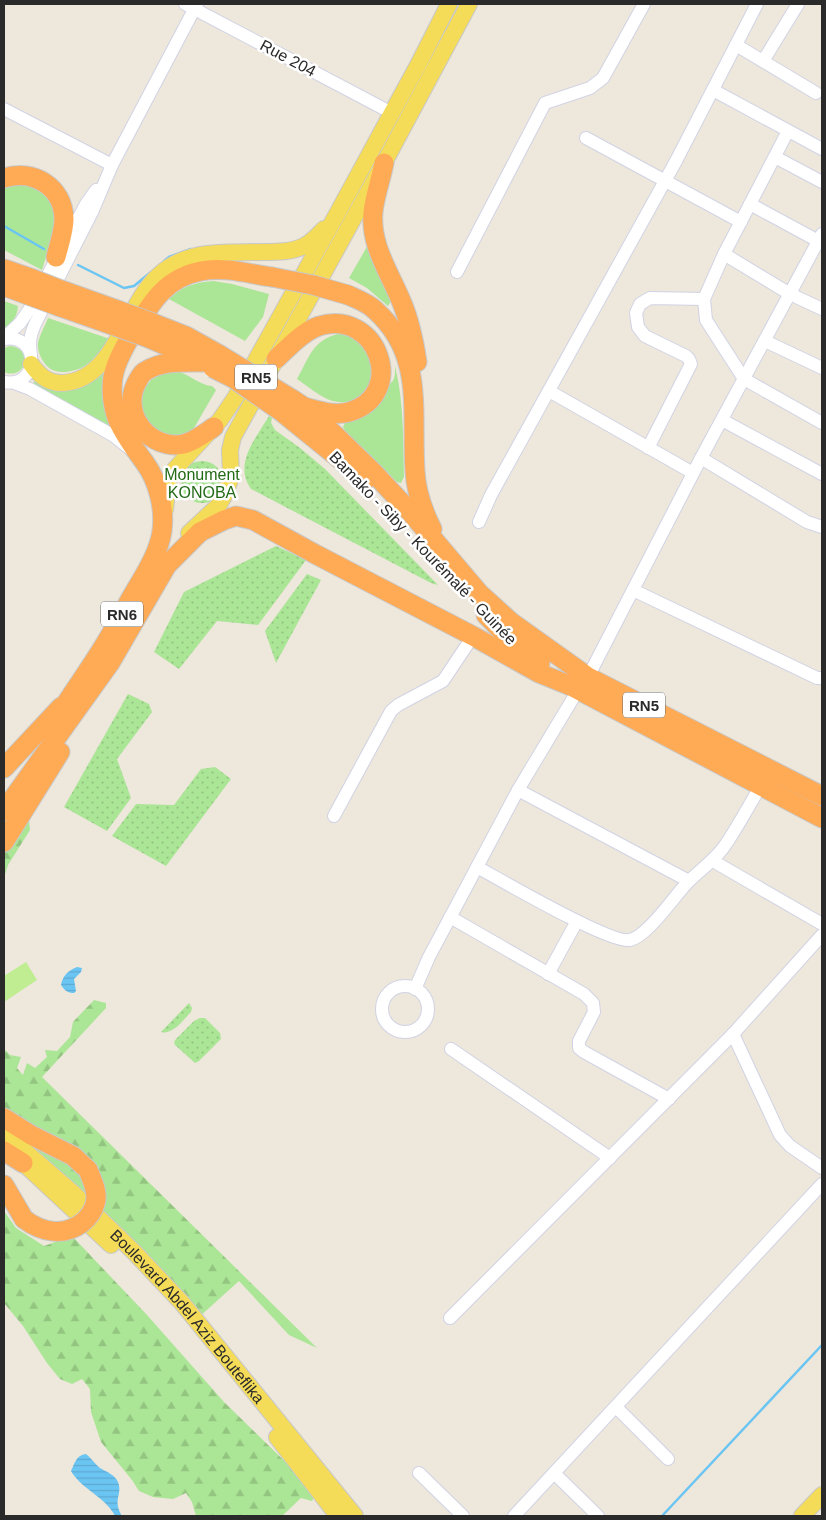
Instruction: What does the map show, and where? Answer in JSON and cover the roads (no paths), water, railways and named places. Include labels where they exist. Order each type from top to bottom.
[{"type":"highway","points":[[384,163],[373,212],[376,240],[383,265],[401,300],[413,338],[418,372],[414,407]]},
{"type":"highway","points":[[4,178],[14,175],[29,175],[44,181],[57,197],[62,207],[64,219],[56,257]]},
{"type":"highway","points":[[162,531],[162,505],[158,488],[153,476],[125,434],[117,418],[112,398],[112,384],[122,352],[152,301],[172,282],[200,271],[215,269],[313,285],[348,295],[373,308],[392,328],[402,344],[411,377],[414,407],[414,472],[419,497],[442,552]]},
{"type":"highway","name":"Bamako - Siby - Kourémalé - Guinée","points":[[15,278],[61,298],[149,330],[186,336],[212,362],[293,406],[335,435],[412,514],[442,552],[479,593],[579,685]]},
{"type":"highway","points":[[276,359],[302,336],[317,327],[334,323],[349,325],[365,336],[374,346],[382,365],[380,383],[372,398],[362,406],[348,412],[336,413],[293,406]]},
{"type":"highway","points":[[212,362],[160,364],[143,372],[133,391],[131,401],[139,427],[161,443],[185,444],[214,427]]},
{"type":"highway","name":"Bamako - Siby - Kourémalé - Guinée","points":[[293,406],[340,459],[422,543],[466,596],[514,643],[579,685]]},
{"type":"highway","points":[[167,565],[200,532],[236,516],[253,520],[539,673],[579,685]]},
{"type":"highway","name":"RN6","points":[[4,792],[41,742],[107,641],[146,572],[157,548],[162,531]]},
{"type":"highway","name":"RN6","points":[[4,811],[110,663],[167,565]]},
{"type":"highway","name":"RN5","points":[[579,685],[771,769],[822,796]]},
{"type":"highway","name":"RN5","points":[[579,685],[822,818]]},
{"type":"highway","points":[[4,842],[89,707],[93,688]]},
{"type":"highway","points":[[4,768],[73,692]]},
{"type":"highway","points":[[4,1135],[23,1163]]},
{"type":"highway","points":[[4,1135],[31,1135],[73,1156],[88,1170],[95,1186],[96,1203],[89,1217],[75,1228],[62,1232],[48,1231],[33,1226],[24,1219],[4,1185]]},
{"type":"main road","points":[[162,531],[168,482],[179,464],[214,427],[235,398],[338,214],[449,4]]},
{"type":"main road","points":[[167,565],[190,532],[219,505],[225,494],[231,477],[230,450],[233,437],[470,4]]},
{"type":"main road","points":[[31,360],[37,373],[46,380],[64,383],[80,379],[90,374],[105,359],[146,288],[159,274],[178,262],[207,253],[278,252],[304,246],[318,236],[338,214]]},
{"type":"main road","name":"Boulevard Abdel Aziz Bouteflika","points":[[4,1135],[73,1193],[134,1252],[182,1303],[355,1516]]},
{"type":"main road","name":"Boulevard Abdel Aziz Bouteflika","points":[[23,1163],[128,1260],[177,1313],[261,1415],[338,1516]]},
{"type":"main road","points":[[802,1516],[822,1494]]},
{"type":"street","points":[[457,272],[545,103],[590,88],[603,78],[644,4]]},
{"type":"street","points":[[479,522],[491,495],[665,180],[757,4]]},
{"type":"street","points":[[764,61],[798,4]]},
{"type":"street","name":"Rue 204","points":[[192,5],[392,113]]},
{"type":"street","points":[[8,385],[24,378],[30,369],[29,343],[31,333],[192,5]]},
{"type":"street","points":[[736,45],[816,93]]},
{"type":"street","points":[[712,90],[822,149]]},
{"type":"street","points":[[4,109],[109,171]]},
{"type":"street","points":[[788,131],[724,254],[704,299],[706,320],[744,379],[822,423]]},
{"type":"street","points":[[586,138],[741,222]]},
{"type":"street","points":[[775,156],[822,182]]},
{"type":"street","points":[[4,339],[20,323],[86,204],[109,171]]},
{"type":"street","points":[[415,989],[429,957],[518,790],[633,590],[701,458],[821,239],[750,204]]},
{"type":"street","points":[[724,254],[790,294],[822,309]]},
{"type":"street","points":[[648,448],[691,364],[686,356],[645,336],[638,327],[636,313],[640,304],[650,298],[704,299]]},
{"type":"street","points":[[4,339],[13,339],[23,343],[31,360]]},
{"type":"street","points":[[765,341],[822,368]]},
{"type":"street","points":[[8,385],[30,389],[114,436],[143,460]]},
{"type":"street","points":[[549,391],[693,473]]},
{"type":"street","points":[[722,420],[822,474]]},
{"type":"street","points":[[701,458],[806,522],[821,524]]},
{"type":"street","points":[[633,590],[817,678],[822,678]]},
{"type":"street","points":[[334,816],[391,711],[398,704],[443,681],[473,636]]},
{"type":"street","points":[[477,867],[577,920],[617,939],[630,940],[648,929],[689,881],[713,861],[728,843],[771,769]]},
{"type":"street","points":[[518,790],[689,881]]},
{"type":"street","points":[[713,861],[822,924]]},
{"type":"street","points":[[450,917],[584,994],[593,1003],[594,1012],[579,1042],[580,1048],[669,1099]]},
{"type":"street","points":[[548,974],[577,920]]},
{"type":"street","points":[[450,1318],[733,1034],[822,935]]},
{"type":"street","points":[[733,1034],[780,1135],[790,1146],[822,1168]]},
{"type":"street","points":[[451,1049],[610,1158]]},
{"type":"street","points":[[514,1516],[822,1184]]},
{"type":"street","points":[[616,1407],[668,1459]]},
{"type":"street","points":[[419,1473],[463,1516]]},
{"type":"street","points":[[554,1473],[598,1516]]},
{"type":"water","points":[[77,967],[82,968],[81,972],[74,979],[76,991],[70,993],[61,985],[66,974]]},
{"type":"water","points":[[86,1454],[100,1468],[117,1480],[119,1486],[118,1505],[122,1516],[115,1516],[111,1509],[81,1483],[71,1471],[78,1458]]},
{"type":"waterway","points":[[4,226],[44,249]]},
{"type":"waterway","points":[[164,261],[169,257],[191,249]]},
{"type":"waterway","points":[[78,265],[124,288],[134,286],[151,272]]},
{"type":"waterway","points":[[662,1516],[822,1345]]},
{"type":"park label","name":"Monument KONOBA","points":[[202,483]]}]
